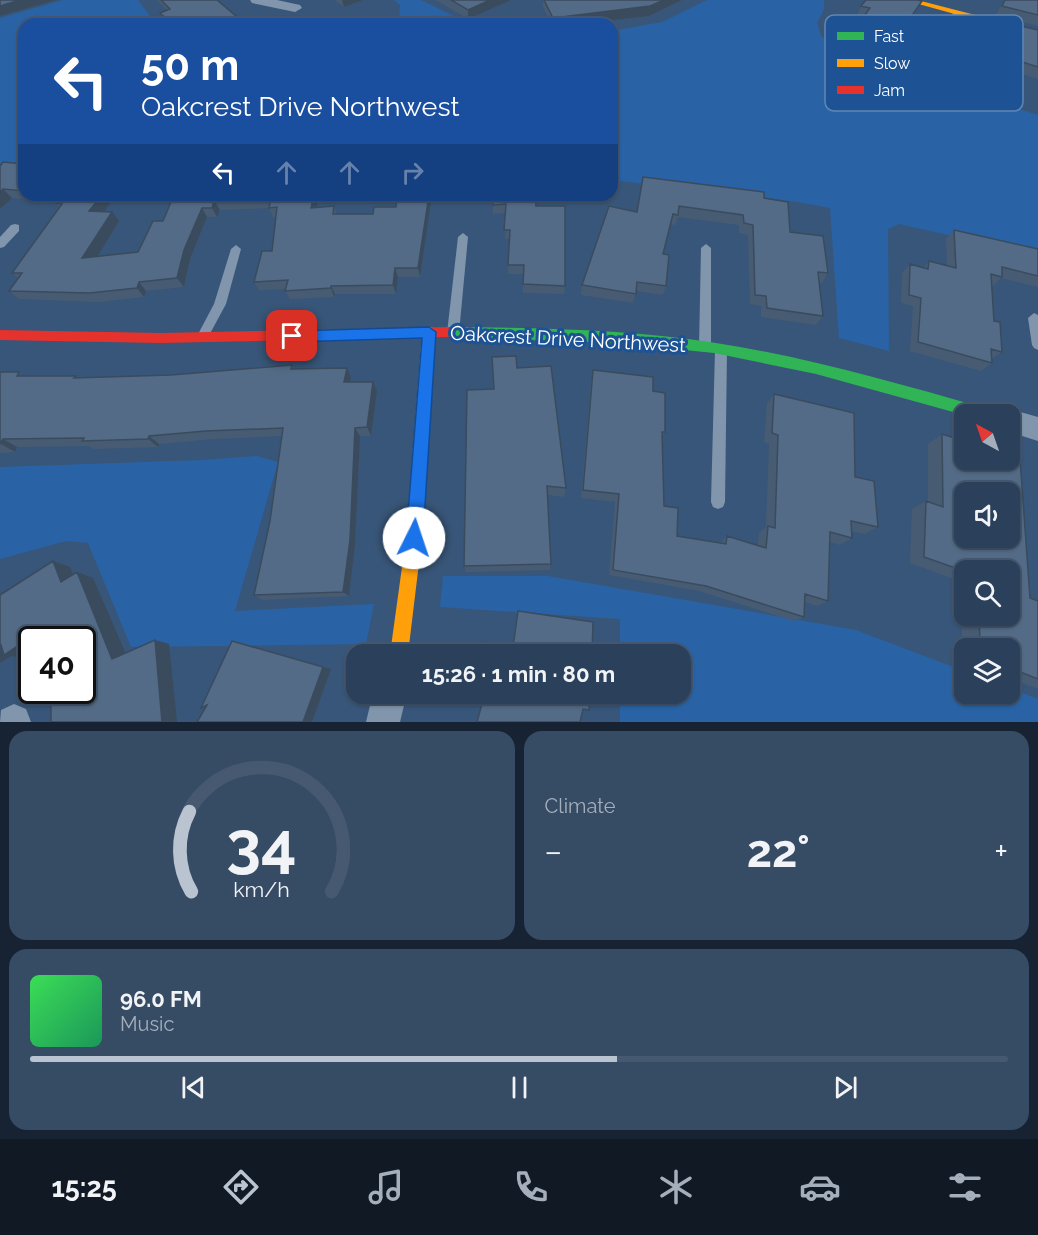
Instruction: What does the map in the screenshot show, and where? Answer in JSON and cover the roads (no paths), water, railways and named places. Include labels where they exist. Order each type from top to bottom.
[{"type":"street","points":[[256,0],[295,8]]},
{"type":"street","points":[[908,0],[965,15]]},
{"type":"street","points":[[1023,30],[1038,34]]},
{"type":"street","points":[[400,644],[414,538],[429,332]]},
{"type":"street","name":"Oakcrest Drive Northwest","points":[[0,335],[47,338],[201,339],[429,332],[594,337],[721,350],[867,382],[954,406]]},
{"type":"street","points":[[1020,424],[1038,429]]},
{"type":"street","points":[[383,722],[387,704]]},
{"type":"lane","points":[[0,244],[15,228]]},
{"type":"lane","points":[[453,333],[463,237]]},
{"type":"lane","points":[[705,348],[706,248]]},
{"type":"lane","points":[[201,339],[220,304],[236,249]]},
{"type":"lane","points":[[1034,318],[1038,345]]},
{"type":"lane","points":[[718,502],[721,350]]}]
